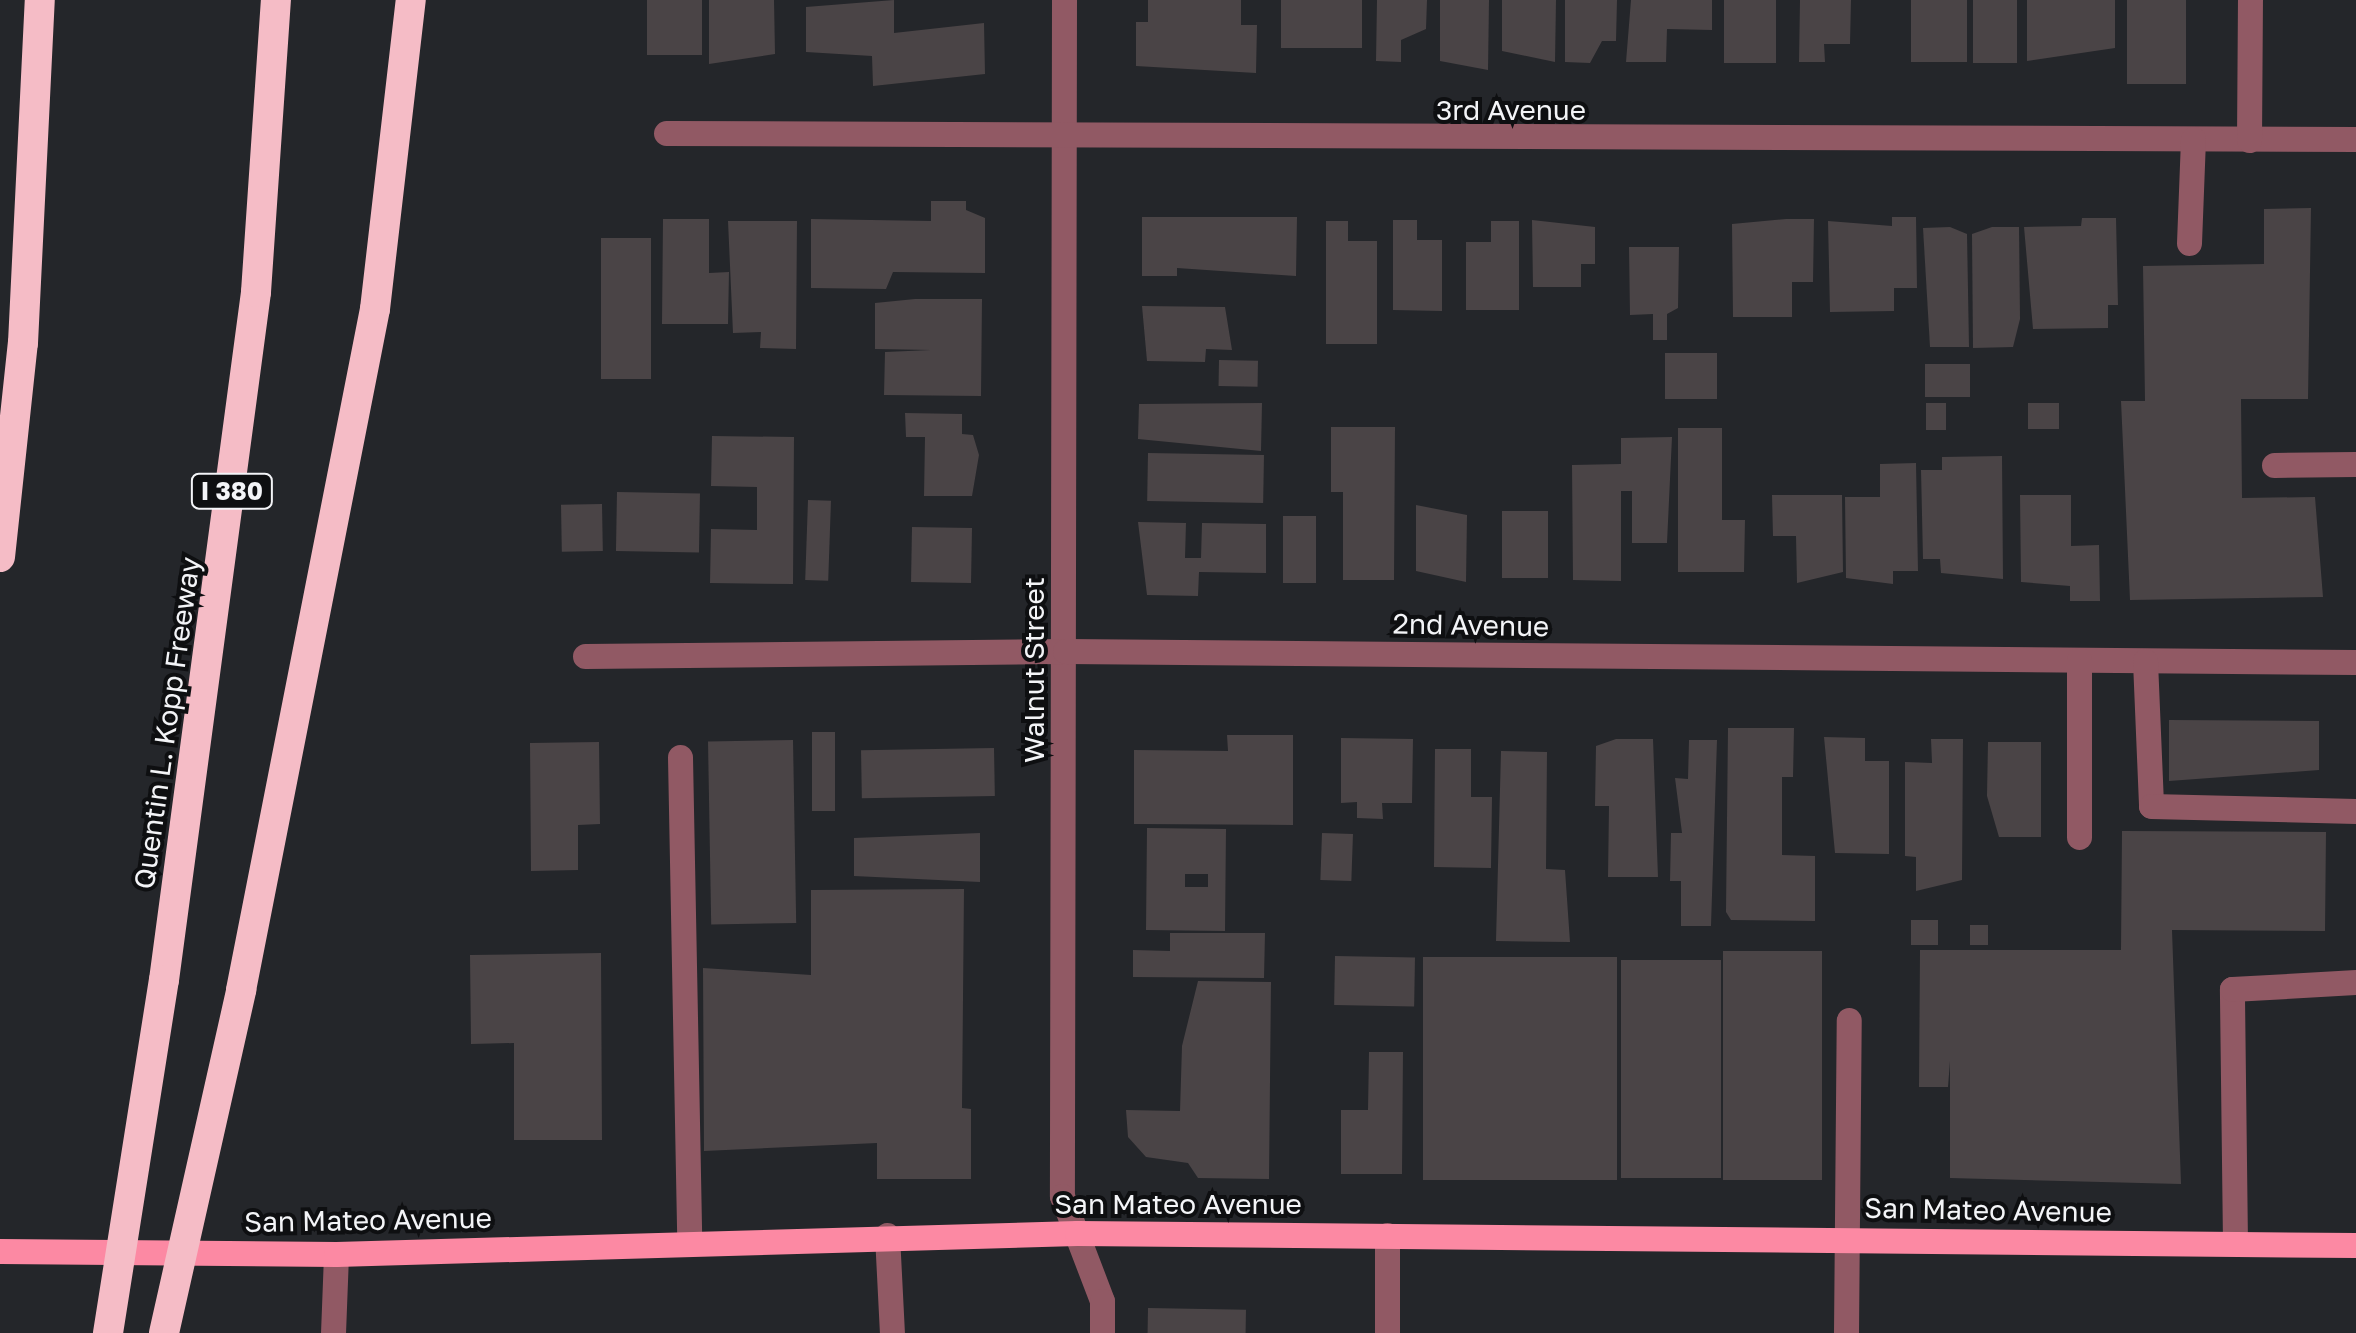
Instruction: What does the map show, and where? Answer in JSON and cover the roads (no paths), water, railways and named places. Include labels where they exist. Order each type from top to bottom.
[{"type":"highway","name":"Quentin L. Kopp Freeway","points":[[108,1333],[164,980],[256,292],[276,0]]},
{"type":"highway","points":[[164,1333],[241,990],[375,310],[411,0]]},
{"type":"highway","points":[[0,557],[40,7]]},
{"type":"main road","name":"San Mateo Avenue","points":[[0,1251],[336,1254],[887,1235],[1076,1233],[2356,1245]]},
{"type":"street","name":"Walnut Street","points":[[1064,0],[1062,1196],[1102,1301],[1102,1333]]},
{"type":"street","points":[[2249,140],[2250,0]]},
{"type":"street","name":"3rd Avenue","points":[[666,134],[1064,140],[2356,140]]},
{"type":"street","points":[[2190,244],[2194,139]]},
{"type":"street","points":[[2274,465],[2356,464]]},
{"type":"street","name":"2nd Avenue","points":[[586,656],[1065,651],[2356,662]]},
{"type":"street","points":[[2079,660],[2079,837]]},
{"type":"street","points":[[2145,661],[2150,806],[2356,811]]},
{"type":"street","points":[[680,757],[690,1241]]},
{"type":"street","points":[[2234,1244],[2232,989],[2356,982]]},
{"type":"street","points":[[1846,1333],[1848,1020]]},
{"type":"street","points":[[887,1235],[892,1333]]},
{"type":"street","points":[[1387,1235],[1388,1333]]},
{"type":"street","points":[[333,1333],[336,1254]]}]
